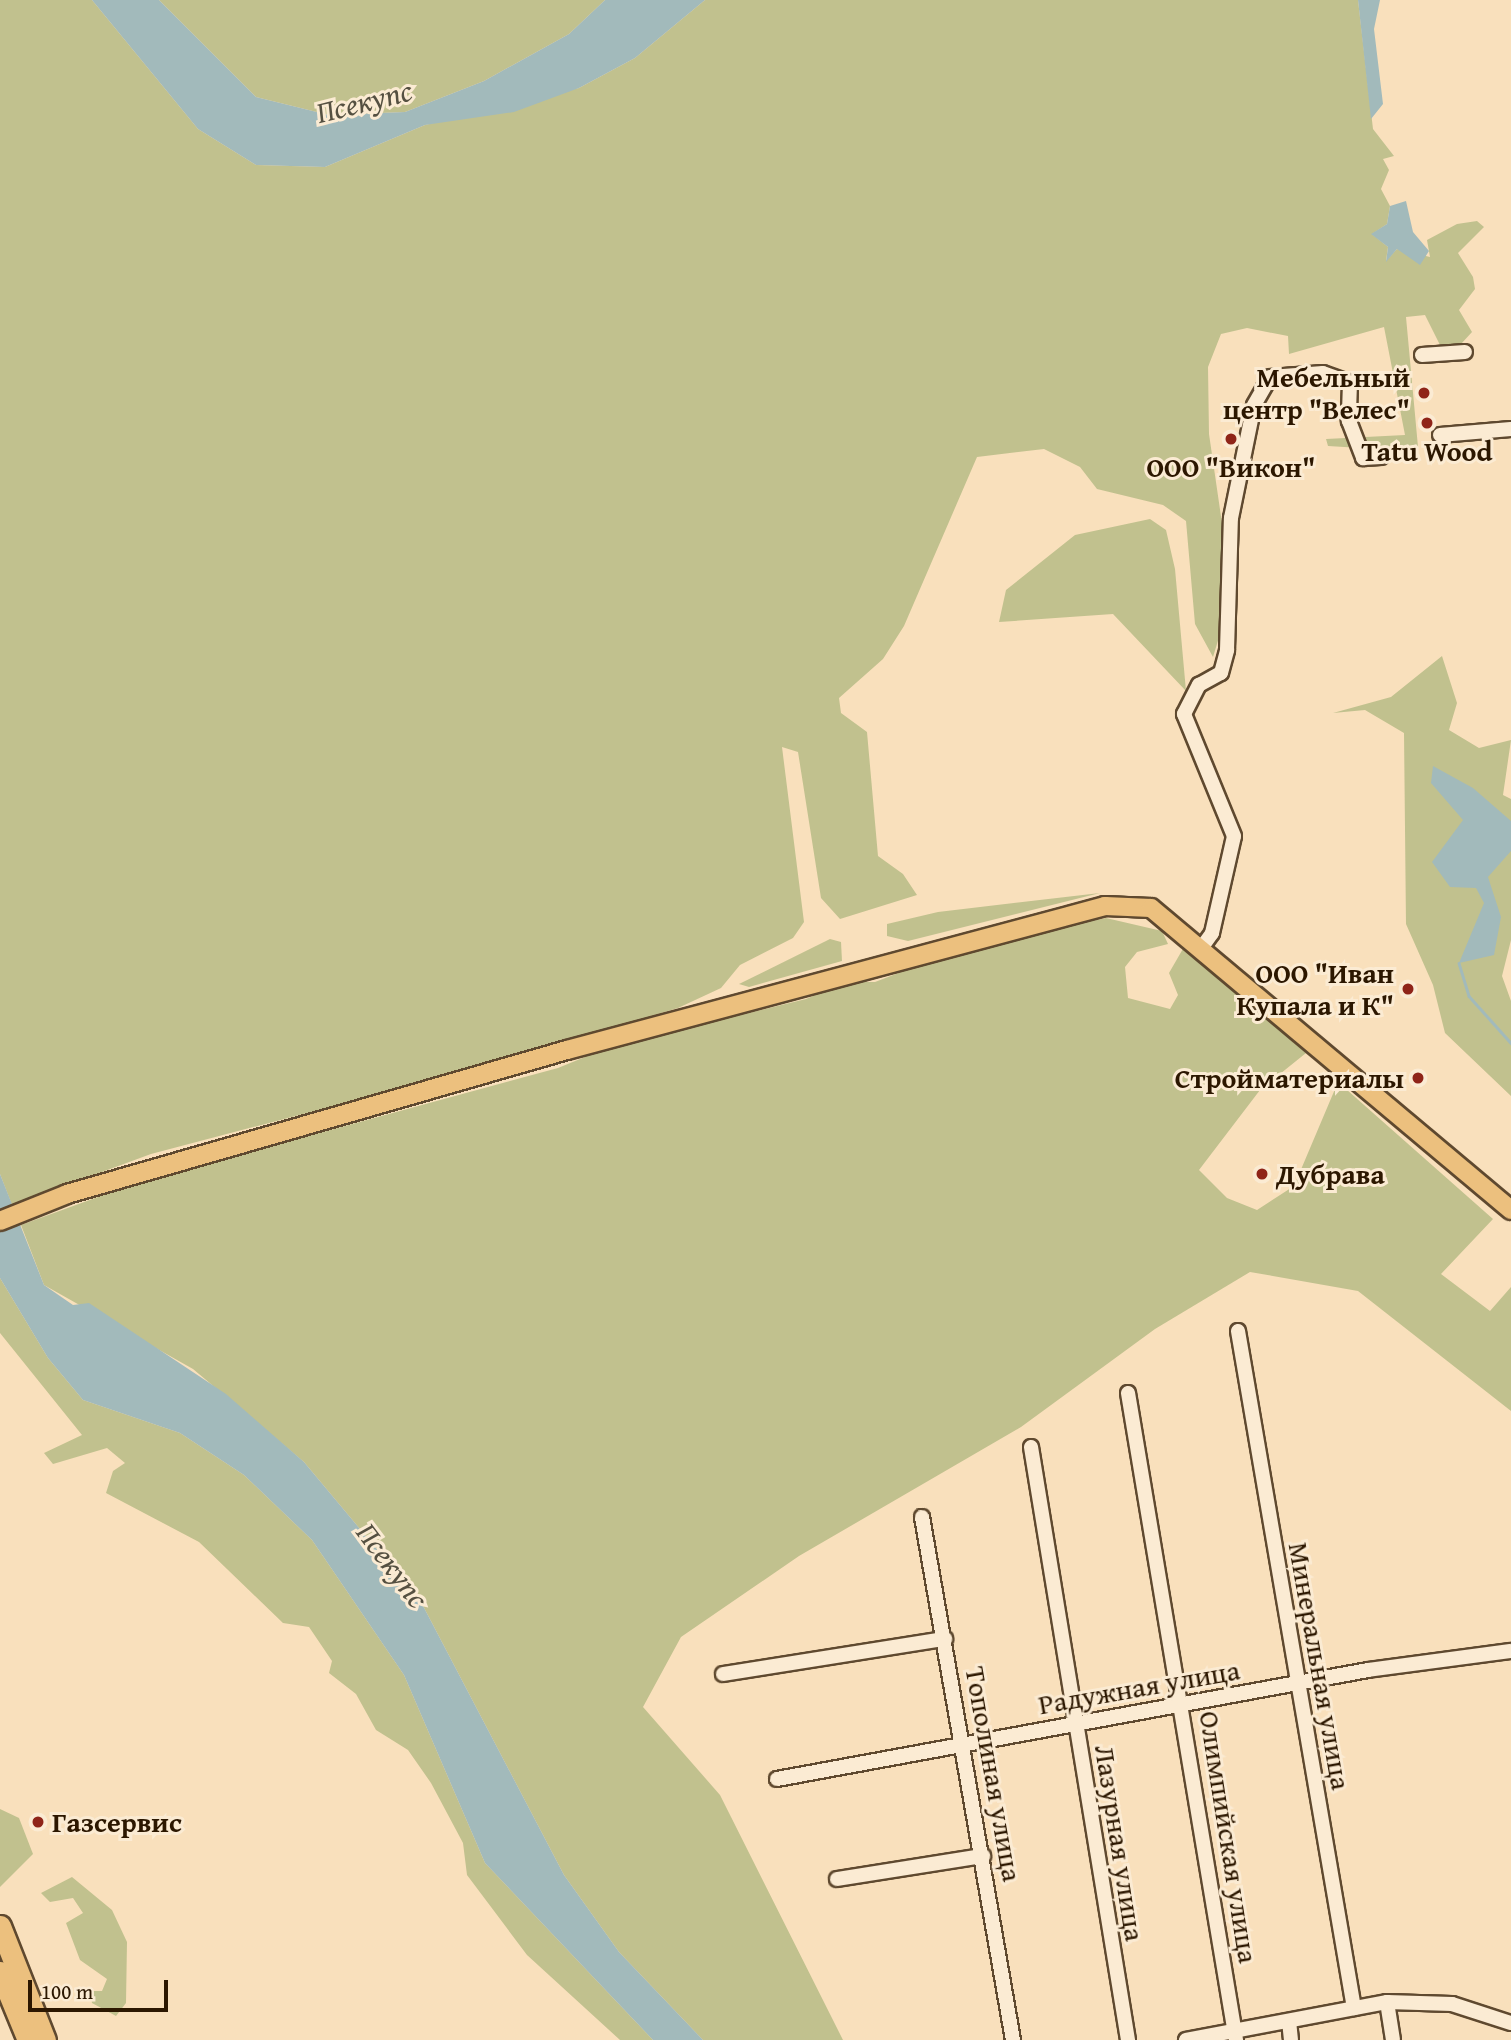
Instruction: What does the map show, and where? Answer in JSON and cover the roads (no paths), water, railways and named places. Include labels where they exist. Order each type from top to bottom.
[{"type":"highway","points":[[0,1926],[45,2040]]},
{"type":"highway","points":[[0,1972],[28,2040]]},
{"type":"main road","points":[[0,1221],[67,1194],[899,956],[1105,906],[1151,908],[1202,947],[1511,1210]]},
{"type":"street","points":[[1422,355],[1465,352]]},
{"type":"street","points":[[1202,947],[1212,933],[1234,836],[1184,714],[1199,685],[1221,673],[1227,650],[1231,518],[1254,405],[1269,377],[1323,373],[1350,383],[1349,421],[1363,458],[1381,457]]},
{"type":"street","points":[[1440,435],[1511,429]]},
{"type":"street","name":"Минеральная улица","points":[[1238,1331],[1354,2008]]},
{"type":"street","name":"Олимпийская улица","points":[[1128,1393],[1183,1703],[1235,2036]]},
{"type":"street","name":"Лазурная улица","points":[[1031,1447],[1128,2040]]},
{"type":"street","name":"Тополиная улица","points":[[922,1517],[964,1744],[1013,2040]]},
{"type":"street","points":[[723,1674],[945,1639]]},
{"type":"street","name":"Радужная улица","points":[[777,1779],[1183,1703],[1511,1651]]},
{"type":"street","points":[[837,1879],[983,1856]]},
{"type":"street","points":[[1387,2003],[1393,2040]]},
{"type":"street","points":[[1186,2040],[1235,2036],[1289,2021],[1387,2003],[1452,2004],[1511,2023]]},
{"type":"street","points":[[1289,2021],[1291,2040]]},
{"type":"water","points":[[92,0],[159,0],[256,97],[329,115],[405,112],[484,81],[569,34],[605,0],[705,0],[635,58],[579,88],[514,112],[425,125],[325,167],[256,165],[198,129]]},
{"type":"water","points":[[1358,0],[1380,0],[1374,29],[1383,104],[1371,119]]},
{"type":"water","points":[[1406,201],[1413,232],[1429,251],[1420,265],[1397,249],[1386,262],[1388,247],[1371,234],[1387,224],[1390,206]]},
{"type":"water","points":[[1433,766],[1473,788],[1511,821],[1511,851],[1488,877],[1501,917],[1494,955],[1459,963],[1484,903],[1476,888],[1450,887],[1432,862],[1463,820],[1431,783]]},
{"type":"water","points":[[0,1174],[44,1285],[73,1305],[89,1303],[226,1394],[304,1462],[421,1602],[564,1875],[619,1952],[703,2040],[653,2040],[485,1863],[404,1675],[312,1540],[244,1475],[180,1433],[83,1400],[48,1358],[0,1278]]},
{"type":"waterway","points":[[1459,963],[1469,996],[1511,1043]]},
{"type":"place","name":"Мебельный центр \"Велес\"","points":[[1424,393]]},
{"type":"place","name":"Tatu Wood","points":[[1427,423]]},
{"type":"place","name":"ООО \"Викон\"","points":[[1231,439]]},
{"type":"place","name":"ООО \"Иван Купала и К\"","points":[[1408,989]]},
{"type":"place","name":"Стройматериалы","points":[[1418,1078]]},
{"type":"place","name":"Дубрава","points":[[1262,1174]]},
{"type":"place","name":"Газсервис","points":[[38,1822]]},
{"type":"water label","name":"Псекупс","points":[[364,101]]},
{"type":"water label","name":"Псекупс","points":[[393,1565]]}]
